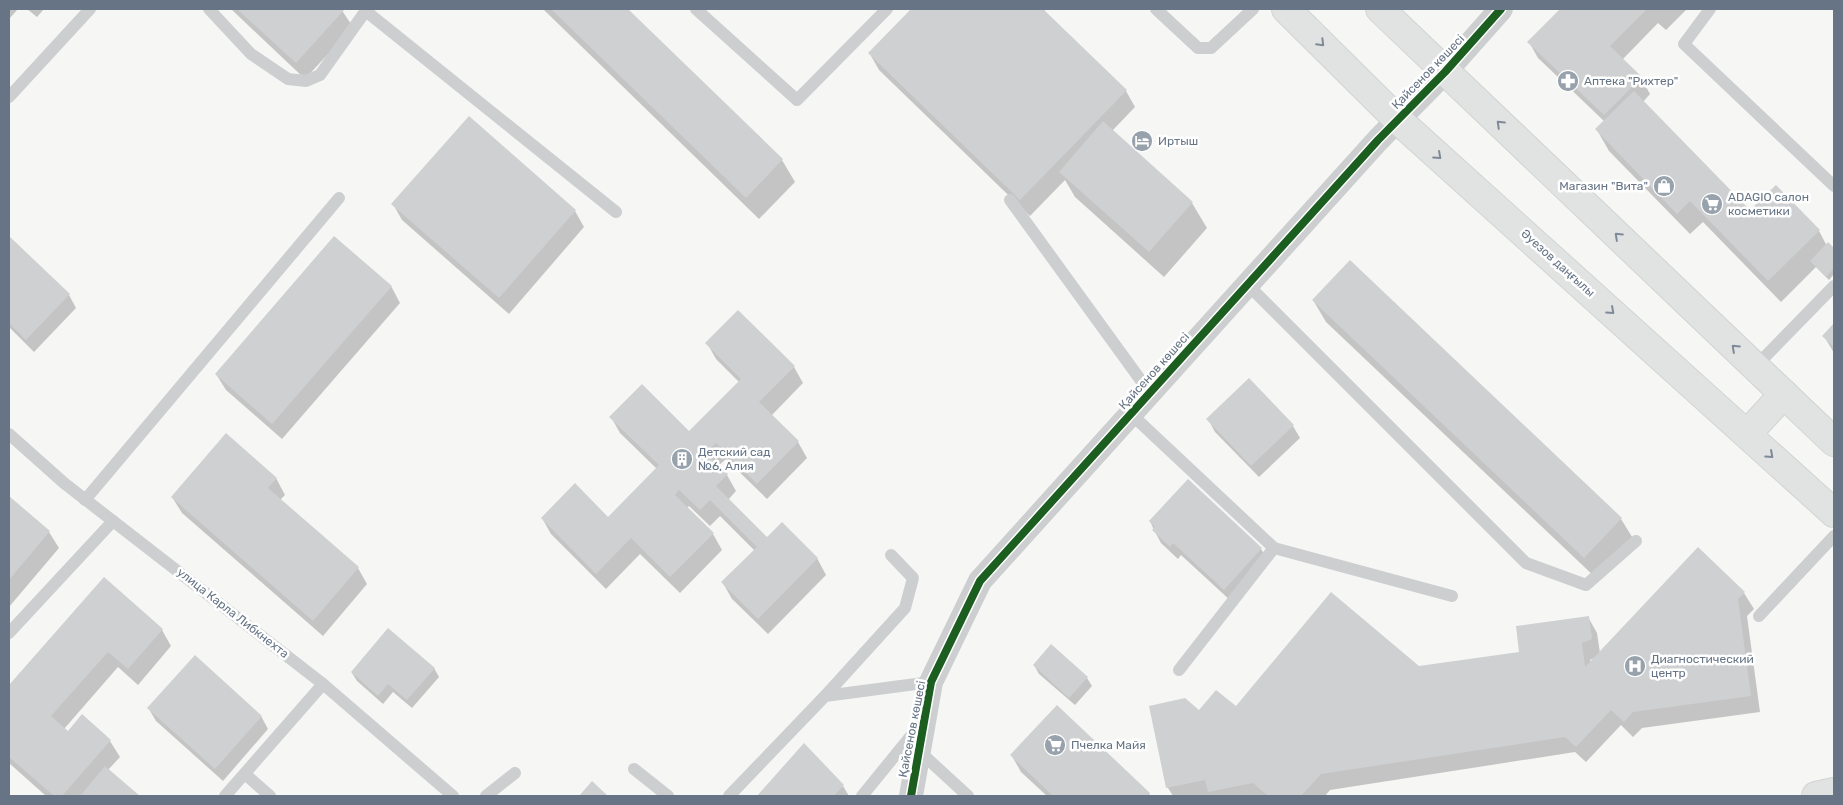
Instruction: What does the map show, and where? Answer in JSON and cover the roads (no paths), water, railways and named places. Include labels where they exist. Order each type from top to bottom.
[{"type":"main road","name":"Әуезов даңғылы","points":[[1286,9],[1398,120],[1834,513]]},
{"type":"main road","points":[[1380,9],[1834,442]]},
{"type":"main road","points":[[1747,434],[1784,394]]},
{"type":"main road","points":[[1816,796],[1834,792]]},
{"type":"street","name":"Қайсенов көшесі","points":[[911,796],[932,682],[980,581],[1378,140],[1445,72],[1501,9]]},
{"type":"lane","points":[[9,96],[90,9]]},
{"type":"lane","points":[[209,9],[251,54],[288,79],[306,81],[320,75],[344,39],[367,10],[616,212]]},
{"type":"lane","points":[[696,9],[797,100],[879,12]]},
{"type":"lane","points":[[1156,9],[1198,48],[1211,48],[1253,9]]},
{"type":"lane","points":[[1710,9],[1684,44],[1834,186]]},
{"type":"lane","points":[[85,500],[339,198]]},
{"type":"lane","points":[[1010,200],[1150,393]]},
{"type":"lane","points":[[1248,284],[1526,563],[1586,585],[1636,541]]},
{"type":"lane","points":[[1755,367],[1834,286]]},
{"type":"lane","points":[[1131,414],[1274,548],[1452,596]]},
{"type":"lane","name":"улица Карла Либкнехта","points":[[9,434],[85,500],[323,684],[453,796]]},
{"type":"lane","points":[[9,633],[113,520]]},
{"type":"lane","points":[[1759,616],[1834,536]]},
{"type":"lane","points":[[1179,670],[1274,548]]},
{"type":"lane","points":[[729,796],[825,696],[905,608],[913,578],[891,555]]},
{"type":"lane","points":[[825,696],[932,682]]},
{"type":"lane","points":[[225,796],[323,684]]},
{"type":"lane","points":[[862,796],[925,718]]},
{"type":"lane","points":[[919,751],[968,796]]},
{"type":"lane","points":[[634,770],[668,796]]},
{"type":"lane","points":[[486,796],[515,773]]},
{"type":"lane","points":[[245,774],[270,796]]},
{"type":"place","name":"Аптека \"Рихтер\"","points":[[1568,81]]},
{"type":"place","name":"Иртыш","points":[[1142,141]]},
{"type":"place","name":"Магазин \"Вита\"","points":[[1664,186]]},
{"type":"place","name":"ADAGIO салон косметики","points":[[1712,204]]},
{"type":"place","name":"Детский сад №6, Алия","points":[[682,459]]},
{"type":"place","name":"Диагностический центр","points":[[1635,666]]},
{"type":"place","name":"Пчелка Майя","points":[[1055,745]]}]
